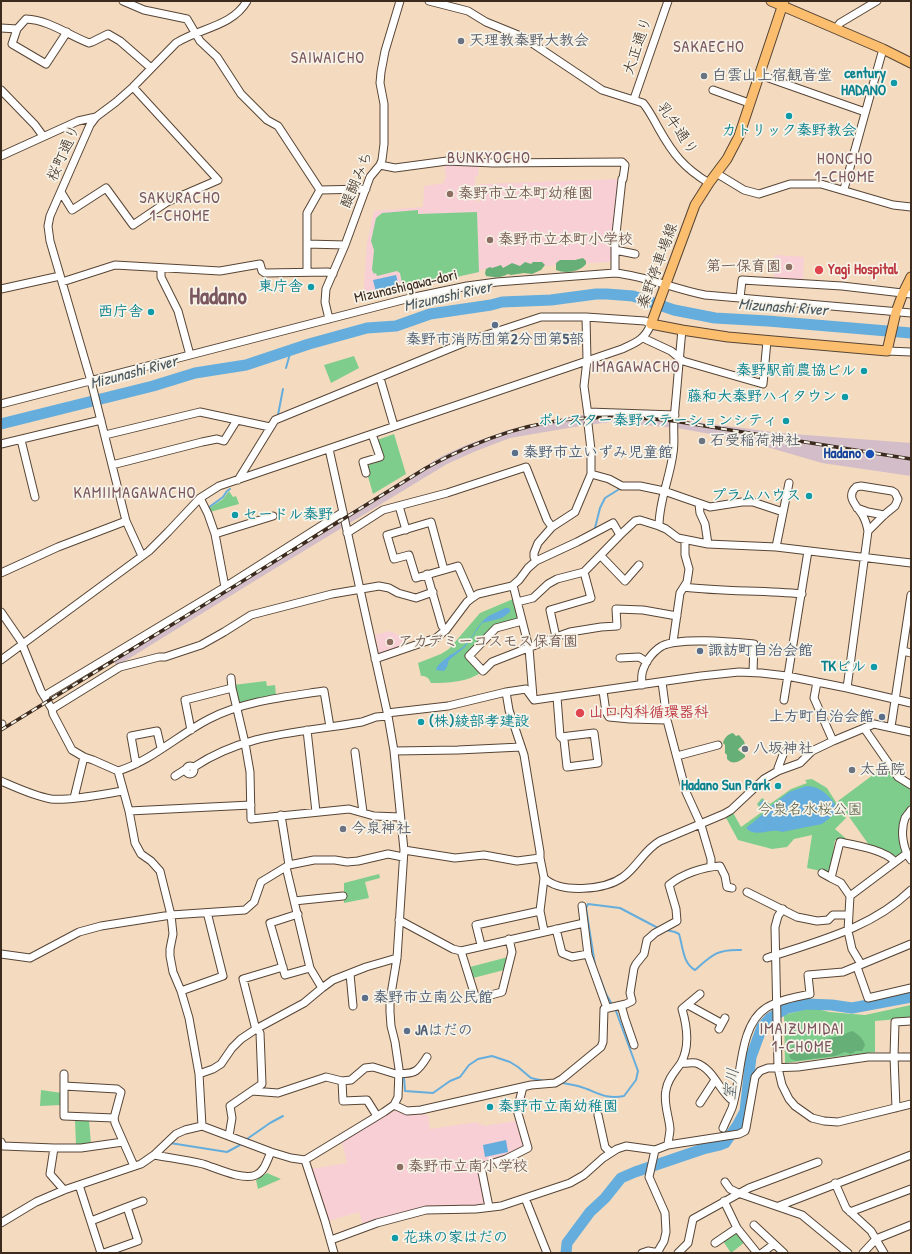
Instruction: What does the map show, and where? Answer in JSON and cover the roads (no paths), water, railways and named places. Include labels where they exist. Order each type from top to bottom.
[{"type":"main road","points":[[771,1],[784,3],[836,29],[883,49],[911,64]]},
{"type":"main road","name":"秦野停車場線","points":[[784,3],[736,142],[695,205],[652,322],[682,330],[767,341],[888,348]]},
{"type":"main road","points":[[888,348],[896,314],[907,294],[911,277]]},
{"type":"street","points":[[123,1],[144,10],[187,19],[200,41],[217,57],[241,94],[267,120],[278,126],[320,190]]},
{"type":"street","name":"桜町通り","points":[[142,556],[126,521],[92,383],[50,241],[48,226],[50,216],[62,192],[90,125],[96,118],[133,87],[176,43],[185,37],[231,18],[238,13],[247,1]]},
{"type":"street","name":"醍醐みち","points":[[329,319],[325,298],[326,289],[345,245],[372,174],[380,165],[384,144],[384,104],[380,83],[381,72],[400,1]]},
{"type":"street","name":"乳牛通り","points":[[430,1],[468,11],[486,22],[523,37],[602,90],[643,103],[679,160],[688,169],[709,183]]},
{"type":"street","name":"大正通り","points":[[635,100],[634,96],[668,1]]},
{"type":"street","points":[[836,29],[840,23],[877,1]]},
{"type":"street","points":[[67,32],[46,64],[12,44],[17,29],[26,19],[29,19],[67,32],[89,43],[108,34],[120,41],[151,68]]},
{"type":"street","points":[[1,28],[17,29]]},
{"type":"street","points":[[844,189],[883,49]]},
{"type":"street","points":[[760,75],[865,112]]},
{"type":"street","points":[[62,192],[72,210],[106,188],[133,225],[167,202],[218,180],[133,87]]},
{"type":"street","points":[[1,90],[35,125],[43,136]]},
{"type":"street","points":[[713,90],[749,103]]},
{"type":"street","points":[[1,156],[78,121],[96,118]]},
{"type":"street","points":[[380,165],[395,168],[447,162],[622,162],[625,165],[618,212],[615,273]]},
{"type":"street","points":[[716,173],[744,190],[759,194],[790,184],[821,184],[844,189],[893,205],[911,207]]},
{"type":"street","points":[[320,190],[366,189]]},
{"type":"street","points":[[307,272],[307,213],[320,190]]},
{"type":"street","points":[[307,244],[345,245]]},
{"type":"street","points":[[615,250],[635,254]]},
{"type":"street","points":[[1,289],[61,279],[115,265],[220,271],[260,264],[262,271],[265,273],[328,272],[333,274]]},
{"type":"street","points":[[161,268],[161,277],[178,311],[190,355]]},
{"type":"street","name":"Mizunashigawa-dori","points":[[1,404],[92,383],[190,355],[329,319],[467,286],[497,282],[615,273],[642,277],[665,287],[705,295],[896,314],[911,313]]},
{"type":"street","points":[[740,298],[742,280],[842,286],[907,294]]},
{"type":"street","points":[[1,660],[142,556],[157,544],[200,498],[219,486],[238,480],[329,449],[587,360],[622,349],[643,338],[652,322],[586,317],[541,317],[468,341],[275,420],[238,480]]},
{"type":"street","points":[[586,317],[587,360],[584,386],[588,414],[675,414]]},
{"type":"street","points":[[660,526],[659,515],[673,452],[682,330]]},
{"type":"street","points":[[643,338],[671,351],[683,361],[708,370],[763,384],[767,341]]},
{"type":"street","points":[[888,348],[911,352]]},
{"type":"street","points":[[380,378],[394,426]]},
{"type":"street","points":[[105,435],[200,412],[270,427]]},
{"type":"street","points":[[1,444],[100,419]]},
{"type":"street","points":[[112,465],[202,442],[217,439],[224,441],[237,420]]},
{"type":"street","points":[[536,561],[534,553],[538,543],[552,527],[575,512],[591,474],[588,424]]},
{"type":"street","points":[[366,474],[363,462],[380,457],[372,434]]},
{"type":"street","points":[[21,440],[35,497]]},
{"type":"street","points":[[1,1223],[36,1202],[64,1190],[141,1164],[154,1155],[176,1134],[184,1130],[202,1126],[271,1152],[291,1158],[305,1160],[394,1105],[398,1097],[399,1074],[395,1042],[391,1026],[390,1000],[397,958],[403,854],[394,751],[329,449]]},
{"type":"street","points":[[347,533],[383,510],[447,493],[526,466],[547,520],[552,527]]},
{"type":"street","points":[[591,474],[609,479],[622,486],[640,486],[664,491],[710,507],[742,502],[753,502],[783,512]]},
{"type":"street","points":[[776,547],[789,483]]},
{"type":"street","points":[[846,688],[868,531],[864,518],[851,496],[856,487],[861,486],[892,491],[897,496],[897,503],[868,531]]},
{"type":"street","points":[[200,498],[208,514],[215,534],[225,587]]},
{"type":"street","points":[[699,504],[700,513],[705,524],[708,544]]},
{"type":"street","points":[[399,506],[406,530]]},
{"type":"street","points":[[857,508],[884,515]]},
{"type":"street","points":[[44,696],[225,587],[343,512]]},
{"type":"street","points":[[215,534],[273,516]]},
{"type":"street","points":[[517,602],[533,598],[548,584],[584,572],[635,521],[640,520],[660,526],[674,536],[685,540],[708,544],[776,547],[911,563]]},
{"type":"street","points":[[1,573],[58,547],[126,521]]},
{"type":"street","points":[[444,570],[431,522],[387,535],[394,559],[409,555],[416,578],[427,574],[444,570],[458,566],[472,598]]},
{"type":"street","points":[[375,659],[429,642],[436,638],[446,630],[467,602],[472,598],[478,594],[512,586],[536,561],[613,523],[620,535]]},
{"type":"street","points":[[674,642],[680,593],[687,582],[689,569],[685,555],[685,540]]},
{"type":"street","points":[[784,700],[808,551]]},
{"type":"street","points":[[601,556],[625,581],[639,565]]},
{"type":"street","points":[[556,637],[550,610],[591,598],[584,572]]},
{"type":"street","points":[[427,574],[442,626],[446,630]]},
{"type":"street","points":[[52,709],[120,667],[159,657],[165,657],[201,645],[251,615],[332,594],[379,586],[416,598],[432,592]]},
{"type":"street","points":[[512,586],[528,648],[533,697]]},
{"type":"street","points":[[684,587],[710,590],[766,590],[802,594]]},
{"type":"street","points":[[890,727],[911,595]]},
{"type":"street","points":[[522,621],[496,628],[469,656],[483,671],[492,662],[570,632],[617,626],[616,609],[643,610],[677,616]]},
{"type":"street","points":[[1,612],[4,620],[23,644],[44,696],[52,709],[70,747],[84,758],[93,760],[118,771],[136,764],[208,719],[262,700],[324,691],[330,727]]},
{"type":"street","points":[[642,685],[641,676],[647,662],[655,651],[674,642],[713,641],[754,644],[754,672]]},
{"type":"street","points":[[903,651],[911,653]]},
{"type":"street","points":[[620,658],[639,657],[647,662]]},
{"type":"street","points":[[175,776],[216,755],[261,738],[362,722],[387,714],[448,706],[506,692],[526,689],[534,700],[557,698],[724,673],[754,672],[787,676],[911,703]]},
{"type":"street","points":[[231,678],[250,772],[251,819],[348,809],[374,816],[400,817]]},
{"type":"street","points":[[662,682],[667,720],[686,792],[700,825],[711,860],[711,866]]},
{"type":"street","points":[[817,682],[814,698],[833,741]]},
{"type":"street","points":[[190,730],[185,700],[232,688]]},
{"type":"street","points":[[603,691],[606,712],[609,717],[630,720],[667,720]]},
{"type":"street","points":[[506,692],[509,710],[521,746],[536,826],[544,878],[540,911],[544,931]]},
{"type":"street","points":[[557,698],[560,736],[561,737],[564,740],[567,767],[598,763],[594,733],[561,737]]},
{"type":"street","points":[[544,878],[549,883],[556,886],[571,888],[581,888],[610,883],[622,878],[651,846],[731,810],[757,785],[778,771],[800,763],[812,751],[874,724],[911,732]]},
{"type":"street","points":[[864,728],[898,777],[911,785]]},
{"type":"street","points":[[307,730],[316,812]]},
{"type":"street","points":[[136,764],[131,736],[157,731],[161,748]]},
{"type":"street","points":[[677,756],[718,745]]},
{"type":"street","points":[[394,751],[458,750],[521,746]]},
{"type":"street","points":[[355,752],[363,812]]},
{"type":"street","points":[[778,771],[784,752]]},
{"type":"street","points":[[74,798],[84,758]]},
{"type":"street","points":[[118,771],[129,811],[135,843],[141,854],[151,861],[160,871],[171,915],[173,934],[170,956],[189,1018],[199,1074],[202,1126]]},
{"type":"street","points":[[1,781],[52,799],[74,798],[123,791]]},
{"type":"street","points":[[129,811],[251,805]]},
{"type":"street","points":[[911,810],[906,818],[903,835],[906,854],[911,860]]},
{"type":"street","points":[[281,815],[294,901],[310,968],[322,988]]},
{"type":"street","points":[[831,878],[840,842],[869,848],[892,859],[895,862]]},
{"type":"street","points":[[1,954],[30,958],[80,932],[101,926],[171,915],[245,910],[254,902],[261,882],[288,866],[314,860],[335,860],[347,862],[388,854],[455,858],[484,855],[518,861],[540,858]]},
{"type":"street","points":[[850,896],[906,854]]},
{"type":"street","points":[[394,1105],[407,1111],[422,1110],[531,1084],[555,1083],[601,1047],[603,1042],[604,1008],[620,1006],[632,1001],[630,994],[634,968],[644,954],[647,940],[655,933],[677,921],[676,909],[669,886],[675,880],[711,866],[720,866],[728,887],[732,888]]},
{"type":"street","points":[[822,873],[841,883],[850,896],[848,930],[852,949],[859,966],[868,998],[911,988]]},
{"type":"street","points":[[767,958],[832,937],[848,930],[876,916],[911,890]]},
{"type":"street","points":[[747,892],[797,916],[817,922],[828,920],[834,915],[849,915]]},
{"type":"street","points":[[294,901],[343,896]]},
{"type":"street","points":[[582,906],[588,954],[609,1008]]},
{"type":"street","points":[[783,909],[778,916],[775,927],[778,1068],[782,1085],[789,1099],[795,1106],[812,1118],[838,1122],[911,1104]]},
{"type":"street","points":[[481,945],[476,925],[540,911]]},
{"type":"street","points":[[298,914],[270,923],[286,975],[310,968]]},
{"type":"street","points":[[181,990],[224,976],[208,916]]},
{"type":"street","points":[[399,920],[454,949],[461,951],[481,945],[584,923]]},
{"type":"street","points":[[556,928],[562,952],[572,957],[588,954]]},
{"type":"street","points":[[461,951],[476,999],[502,992],[512,952],[509,939]]},
{"type":"street","points":[[723,1128],[733,1101],[749,1030],[758,1015],[766,1008],[776,1003],[810,994],[808,975],[843,972],[911,944]]},
{"type":"street","points":[[199,1074],[221,1064],[232,1048],[241,1039],[256,1029],[304,1003],[333,980],[366,967],[397,958]]},
{"type":"street","points":[[229,1136],[232,1118],[230,1106],[262,1084],[260,1033],[256,1029],[243,979],[283,967]]},
{"type":"street","points":[[350,974],[353,1006]]},
{"type":"street","points":[[668,1145],[670,1130],[665,1096],[666,1090],[671,1076],[681,1063],[687,1039],[682,1009],[700,994]]},
{"type":"street","points":[[688,1005],[721,1023]]},
{"type":"street","points":[[620,1006],[634,1045]]},
{"type":"street","points":[[896,1108],[894,1057],[895,1022],[911,1021]]},
{"type":"street","points":[[331,1240],[377,1223],[426,1210],[476,1209],[501,1206],[570,1183],[584,1175],[610,1152],[626,1146],[655,1150],[668,1145],[739,1134],[746,1128],[755,1077],[764,1069],[798,1067],[868,1057],[911,1056]]},
{"type":"street","points":[[252,1092],[278,1093],[326,1078],[342,1081],[351,1080],[365,1068],[373,1067],[399,1074],[412,1073],[420,1068],[427,1057]]},
{"type":"street","points":[[681,1063],[696,1063],[710,1072],[728,1098],[733,1101]]},
{"type":"street","points":[[64,1074],[64,1116],[114,1118]]},
{"type":"street","points":[[700,1103],[715,1080]]},
{"type":"street","points":[[342,1081],[343,1101],[367,1100],[377,1116]]},
{"type":"street","points":[[64,1086],[117,1089],[121,1092],[114,1118],[134,1166]]},
{"type":"street","points":[[489,1207],[481,1166],[506,1159],[528,1148],[517,1110],[523,1087]]},
{"type":"street","points":[[598,1115],[605,1147],[610,1152]]},
{"type":"street","points":[[1,1142],[3,1146],[81,1148],[123,1142]]},
{"type":"street","points":[[54,1148],[50,1174],[64,1190]]},
{"type":"street","points":[[642,1253],[648,1251],[658,1253],[664,1241],[666,1232],[665,1213],[649,1177],[655,1150]]},
{"type":"street","points":[[154,1155],[202,1164],[229,1173],[255,1176],[262,1172],[271,1152]]},
{"type":"street","points":[[779,1206],[911,1155]]},
{"type":"street","points":[[305,1160],[334,1253]]},
{"type":"street","points":[[678,1253],[688,1243],[693,1219],[738,1193],[818,1162]]},
{"type":"street","points":[[725,1182],[730,1189],[738,1193],[802,1215],[848,1253]]},
{"type":"street","points":[[835,1184],[842,1202],[850,1212],[871,1231],[884,1253]]},
{"type":"street","points":[[79,1185],[88,1216],[91,1220],[102,1253],[138,1241],[127,1207]]},
{"type":"street","points":[[850,1212],[911,1189]]},
{"type":"street","points":[[525,1198],[547,1253]]},
{"type":"street","points":[[91,1220],[143,1201]]},
{"type":"street","points":[[724,1201],[737,1228],[757,1253]]},
{"type":"street","points":[[754,1225],[784,1253]]},
{"type":"street","points":[[864,1253],[876,1239],[911,1225]]},
{"type":"street","points":[[715,1243],[737,1228]]},
{"type":"street","points":[[762,1253],[774,1244]]},
{"type":"water","points":[[396,275],[399,286],[376,292],[373,280]]},
{"type":"water","points":[[505,608],[509,608],[510,612],[502,618],[482,623],[465,647],[449,660],[444,671],[436,670],[443,661],[463,647],[480,625],[486,618]]},
{"type":"water","points":[[806,786],[822,790],[830,797],[839,811],[822,824],[782,832],[773,831],[754,833],[746,828],[764,813],[759,804],[763,800],[771,806],[789,792]]},
{"type":"water","points":[[506,1140],[508,1152],[485,1157],[483,1145]]},
{"type":"waterway","name":"Mizunashi River","points":[[1,424],[153,386],[195,373],[246,365],[309,344],[367,328],[396,326],[430,314],[502,302],[551,300],[607,294],[633,296],[674,310],[715,318],[911,333]]},
{"type":"waterway","points":[[286,368],[291,350]]},
{"type":"waterway","points":[[278,415],[283,389]]},
{"type":"waterway","points":[[595,528],[600,508],[605,498],[621,488]]},
{"type":"waterway","points":[[208,508],[223,497],[230,489]]},
{"type":"waterway","points":[[595,965],[586,908],[588,904],[620,908],[658,928]]},
{"type":"waterway","points":[[666,930],[679,934],[684,955],[688,964],[695,970],[715,954],[726,951],[741,950]]},
{"type":"waterway","points":[[563,1083],[578,1086],[605,1096],[617,1097],[624,1096],[636,1080],[638,1071],[616,1011],[606,994],[599,975]]},
{"type":"waterway","name":"室川","points":[[566,1253],[567,1243],[590,1212],[605,1198],[621,1178],[703,1149],[725,1143],[745,1111],[751,1057],[762,1027],[770,1018],[787,1008],[806,1004],[832,1005],[852,1008],[911,997]]},
{"type":"waterway","points":[[404,1077],[405,1091],[433,1093],[450,1081],[460,1077],[469,1065],[478,1059],[492,1056],[510,1062],[531,1078],[544,1081]]},
{"type":"waterway","points":[[247,1139],[283,1116]]},
{"type":"waterway","points":[[170,1143],[227,1152],[240,1145]]},
{"type":"railway","points":[[1,730],[426,468],[464,449],[504,434],[546,423],[567,420],[610,417],[642,418],[674,421],[911,459]]},
{"type":"place","name":"天理教秦野大教会","points":[[461,41]]},
{"type":"place","name":"白雲山上宿観音堂","points":[[704,76]]},
{"type":"place","name":"century HADANO","points":[[894,83]]},
{"type":"place","name":"カトリック秦野教会","points":[[789,116]]},
{"type":"place","name":"秦野市立本町幼稚園","points":[[450,194]]},
{"type":"place","name":"秦野市立本町小学校","points":[[490,240]]},
{"type":"place","name":"第一保育園","points":[[789,267]]},
{"type":"place","name":"Yagi Hospital","points":[[819,270]]},
{"type":"place","name":"東庁舎","points":[[311,287]]},
{"type":"place","name":"西庁舎","points":[[151,312]]},
{"type":"place","name":"秦野市消防団第2分団第5部","points":[[495,325]]},
{"type":"place","name":"秦野駅前農協ビル","points":[[864,371]]},
{"type":"place","name":"藤和大秦野ハイタウン","points":[[845,397]]},
{"type":"place","name":"ポレスター秦野ステーションシティ","points":[[786,421]]},
{"type":"place","name":"石受稲荷神社","points":[[702,441]]},
{"type":"place","name":"秦野市立いずみ児童館","points":[[515,453]]},
{"type":"place","name":"Hadano","points":[[870,454]]},
{"type":"place","name":"プラムハウス","points":[[809,496]]},
{"type":"place","name":"セードル秦野","points":[[235,515]]},
{"type":"place","name":"アカデミーコスモス保育園","points":[[390,642]]},
{"type":"place","name":"諏訪町自治会館","points":[[700,651]]},
{"type":"place","name":"TKビル","points":[[874,667]]},
{"type":"place","name":"山口内科循環器科","points":[[580,713]]},
{"type":"place","name":"上方町自治会館","points":[[882,717]]},
{"type":"place","name":"(株)綾部孝建設","points":[[421,722]]},
{"type":"place","name":"八坂神社","points":[[745,749]]},
{"type":"place","name":"太岳院","points":[[852,770]]},
{"type":"place","name":"Hadano Sun Park","points":[[778,786]]},
{"type":"place","name":"今泉神社","points":[[343,829]]},
{"type":"place","name":"秦野市立南公民館","points":[[365,998]]},
{"type":"place","name":"JAはだの","points":[[407,1031]]},
{"type":"place","name":"秦野市立南幼稚園","points":[[490,1107]]},
{"type":"place","name":"秦野市立南小学校","points":[[400,1167]]},
{"type":"place","name":"花珠の家はだの","points":[[395,1238]]},
{"type":"district","name":"SAKAECHO","points":[[709,48]]},
{"type":"district","name":"SAIWAICHO","points":[[328,59]]},
{"type":"district","name":"BUNKYOCHO","points":[[489,159]]},
{"type":"district","name":"HONCHO 1-CHOME","points":[[845,169]]},
{"type":"district","name":"SAKURACHO 1-CHOME","points":[[180,208]]},
{"type":"district","name":"Hadano","points":[[218,298]]},
{"type":"district","name":"IMAGAWACHO","points":[[636,368]]},
{"type":"district","name":"KAMIIMAGAWACHO","points":[[135,494]]},
{"type":"district","name":"IMAIZUMIDAI 1-CHOME","points":[[802,1039]]},
{"type":"park label","name":"今泉名水桜公園","points":[[810,810]]}]
